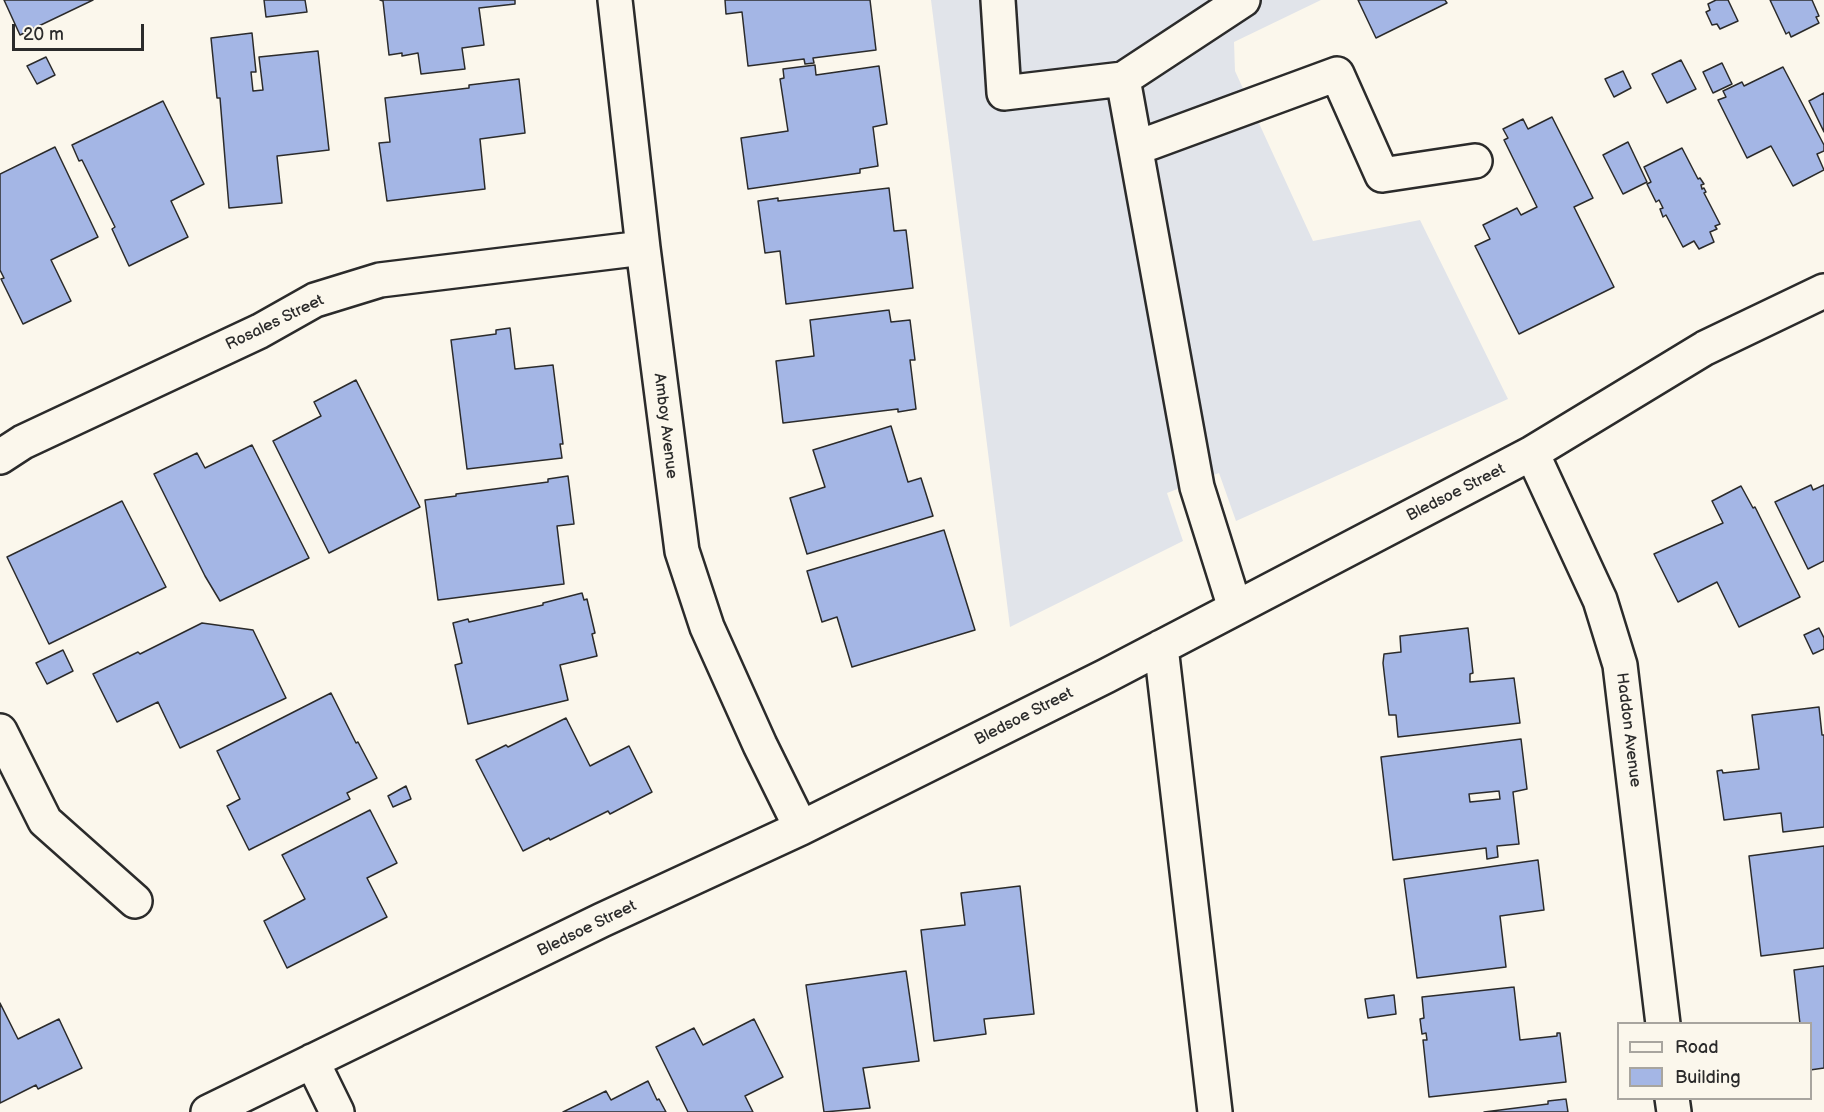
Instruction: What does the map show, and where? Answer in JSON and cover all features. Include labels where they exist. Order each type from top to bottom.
[{"type":"street","name":"Amboy Avenue","points":[[615,0],[643,248],[682,552],[707,627],[760,745],[801,828]]},
{"type":"street","points":[[998,0],[1004,93],[1123,78],[1243,0]]},
{"type":"street","points":[[1136,148],[1337,74],[1382,176],[1475,161]]},
{"type":"street","points":[[1123,78],[1195,479],[1235,608]]},
{"type":"street","name":"Rosales Street","points":[[0,457],[23,442],[260,331],[315,300],[380,280],[643,248]]},
{"type":"street","name":"Bledsoe Street","points":[[208,1112],[602,920],[801,828],[1161,647],[1532,453],[1705,348],[1824,291]]},
{"type":"street","name":"Haddon Avenue","points":[[1532,453],[1600,600],[1620,664],[1663,1022]]},
{"type":"street","points":[[1161,647],[1215,1112]]},
{"type":"street","points":[[0,731],[45,821],[135,901]]},
{"type":"street","points":[[312,1061],[338,1112]]},
{"type":"shaded area","points":[[931,0],[1321,0],[1234,42],[1235,71],[1313,241],[1420,220],[1508,399],[1236,521],[1219,473],[1167,493],[1183,541],[1010,627]]},
{"type":"building","points":[[4,0],[93,0],[20,35]]},
{"type":"building","points":[[264,0],[305,0],[307,12],[266,17]]},
{"type":"building","points":[[380,0],[515,0],[515,4],[479,8],[484,45],[462,48],[465,69],[421,74],[418,53],[402,56],[402,53],[389,55],[383,1]]},
{"type":"building","points":[[725,0],[870,0],[876,50],[813,58],[814,63],[805,64],[804,59],[748,66],[742,12],[726,14]]},
{"type":"building","points":[[1358,0],[1445,0],[1447,3],[1376,38]]},
{"type":"building","points":[[1716,0],[1728,0],[1738,21],[1720,29],[1717,24],[1712,25],[1706,12],[1710,10],[1708,4]]},
{"type":"building","points":[[1770,0],[1812,0],[1819,16],[1816,17],[1819,23],[1791,37],[1789,32],[1786,34]]},
{"type":"building","points":[[252,33],[256,72],[251,72],[253,91],[263,90],[259,57],[318,51],[329,150],[277,156],[282,203],[229,208],[220,98],[217,98],[211,38]]},
{"type":"building","points":[[46,57],[55,75],[37,84],[27,66]]},
{"type":"building","points":[[1681,60],[1696,89],[1667,103],[1652,74]]},
{"type":"building","points":[[1722,63],[1732,84],[1713,93],[1703,72]]},
{"type":"building","points":[[815,65],[816,75],[879,66],[887,124],[873,127],[878,166],[860,169],[860,173],[748,189],[741,138],[788,131],[780,79],[784,78],[783,69]]},
{"type":"building","points":[[1783,67],[1824,145],[1824,151],[1817,154],[1824,170],[1793,186],[1771,146],[1747,158],[1718,100],[1726,97],[1723,91],[1742,82],[1744,86]]},
{"type":"building","points":[[1623,71],[1631,88],[1614,97],[1605,79]]},
{"type":"building","points":[[519,79],[525,133],[480,139],[485,189],[387,201],[379,143],[390,142],[385,98],[469,88],[469,85]]},
{"type":"building","points":[[1824,93],[1824,132],[1809,101]]},
{"type":"building","points":[[163,101],[204,184],[171,201],[188,237],[129,266],[112,229],[115,227],[82,160],[79,161],[72,145]]},
{"type":"building","points":[[1552,117],[1593,198],[1574,207],[1614,287],[1519,334],[1475,246],[1490,239],[1483,225],[1517,208],[1521,215],[1537,207],[1504,140],[1508,138],[1503,129],[1523,119],[1528,129]]},
{"type":"building","points":[[1628,142],[1647,182],[1623,194],[1603,155]]},
{"type":"building","points":[[55,147],[98,237],[51,260],[71,301],[23,324],[1,279],[4,278],[0,270],[0,174]]},
{"type":"building","points":[[1682,148],[1698,179],[1700,178],[1704,184],[1701,185],[1702,189],[1704,188],[1706,192],[1704,193],[1720,224],[1715,226],[1717,229],[1710,232],[1714,242],[1699,249],[1694,241],[1683,247],[1666,215],[1663,217],[1660,209],[1663,208],[1659,200],[1656,202],[1647,184],[1651,182],[1644,167]]},
{"type":"building","points":[[889,188],[894,231],[906,230],[913,288],[786,304],[780,251],[765,253],[758,201],[778,198],[778,201]]},
{"type":"building","points":[[889,310],[891,322],[910,320],[915,360],[910,360],[916,409],[898,412],[898,409],[783,423],[776,361],[814,356],[810,320]]},
{"type":"building","points":[[510,328],[515,369],[553,365],[563,444],[560,444],[562,458],[467,469],[451,340],[496,334],[496,330]]},
{"type":"building","points":[[356,380],[420,507],[329,553],[273,441],[321,416],[314,402]]},
{"type":"building","points":[[891,426],[908,482],[921,478],[933,516],[807,554],[790,498],[825,487],[813,450]]},
{"type":"building","points":[[252,445],[309,558],[220,601],[154,474],[197,453],[205,468]]},
{"type":"building","points":[[568,476],[574,524],[557,526],[564,584],[438,600],[425,500],[548,482],[548,479]]},
{"type":"building","points":[[1811,485],[1813,490],[1824,485],[1824,561],[1808,569],[1775,502]]},
{"type":"building","points":[[1741,486],[1753,508],[1755,507],[1800,597],[1739,627],[1717,582],[1678,602],[1654,554],[1723,523],[1712,501]]},
{"type":"building","points":[[122,501],[166,587],[49,644],[7,557]]},
{"type":"building","points":[[944,530],[975,630],[852,667],[837,617],[822,622],[807,571]]},
{"type":"building","points":[[582,593],[584,600],[587,599],[595,633],[592,634],[597,656],[560,665],[568,700],[468,724],[455,665],[462,663],[453,623],[468,619],[469,622],[543,605],[543,603]]},
{"type":"building","points":[[202,623],[253,630],[286,698],[180,748],[158,702],[117,722],[93,674],[138,652],[140,654]]},
{"type":"building","points":[[1468,628],[1473,673],[1470,674],[1470,682],[1514,678],[1520,723],[1398,737],[1396,715],[1389,715],[1384,654],[1401,652],[1400,636]]},
{"type":"building","points":[[1819,628],[1824,638],[1824,649],[1813,654],[1804,635]]},
{"type":"building","points":[[63,650],[73,671],[47,684],[36,663]]},
{"type":"building","points":[[331,693],[356,743],[358,742],[377,778],[347,793],[350,799],[249,850],[227,806],[240,799],[217,751]]},
{"type":"building","points":[[1819,707],[1822,735],[1824,735],[1824,827],[1783,832],[1781,813],[1724,820],[1717,771],[1722,770],[1723,773],[1759,769],[1752,715]]},
{"type":"building","points":[[566,718],[590,766],[629,746],[652,792],[610,814],[608,811],[523,851],[476,760]]},
{"type":"building","points":[[1521,739],[1527,789],[1513,792],[1519,844],[1497,846],[1498,857],[1487,859],[1486,848],[1393,860],[1381,757]],"holes":[[[1499,791],[1500,799],[1470,802],[1469,794]]]},
{"type":"building","points":[[406,786],[411,799],[393,807],[388,796]]},
{"type":"building","points":[[370,810],[397,863],[367,878],[387,917],[287,968],[264,921],[305,899],[282,855]]},
{"type":"building","points":[[1824,846],[1824,948],[1761,956],[1749,856]]},
{"type":"building","points":[[1538,860],[1544,910],[1500,916],[1506,967],[1417,978],[1404,879]]},
{"type":"building","points":[[1020,886],[1034,1014],[984,1019],[986,1034],[934,1041],[921,930],[965,925],[961,893]]},
{"type":"building","points":[[1824,966],[1824,1068],[1812,1070],[1812,1022],[1800,1022],[1794,970]]},
{"type":"building","points":[[906,971],[919,1061],[863,1068],[870,1108],[824,1112],[806,985]]},
{"type":"building","points":[[1514,987],[1520,1040],[1557,1036],[1557,1033],[1560,1033],[1566,1082],[1429,1097],[1423,1040],[1427,1040],[1426,1033],[1422,1034],[1420,1019],[1424,1018],[1422,997]]},
{"type":"building","points":[[1394,995],[1396,1014],[1368,1018],[1365,999]]},
{"type":"building","points":[[0,1003],[18,1039],[59,1019],[82,1068],[38,1089],[36,1085],[0,1103]]},
{"type":"building","points":[[754,1019],[783,1077],[745,1096],[753,1112],[688,1112],[656,1047],[694,1028],[703,1045]]},
{"type":"building","points":[[648,1081],[666,1112],[563,1112],[606,1091],[611,1100]]},
{"type":"building","points":[[1566,1099],[1568,1112],[1484,1112],[1548,1104],[1548,1101]]}]
